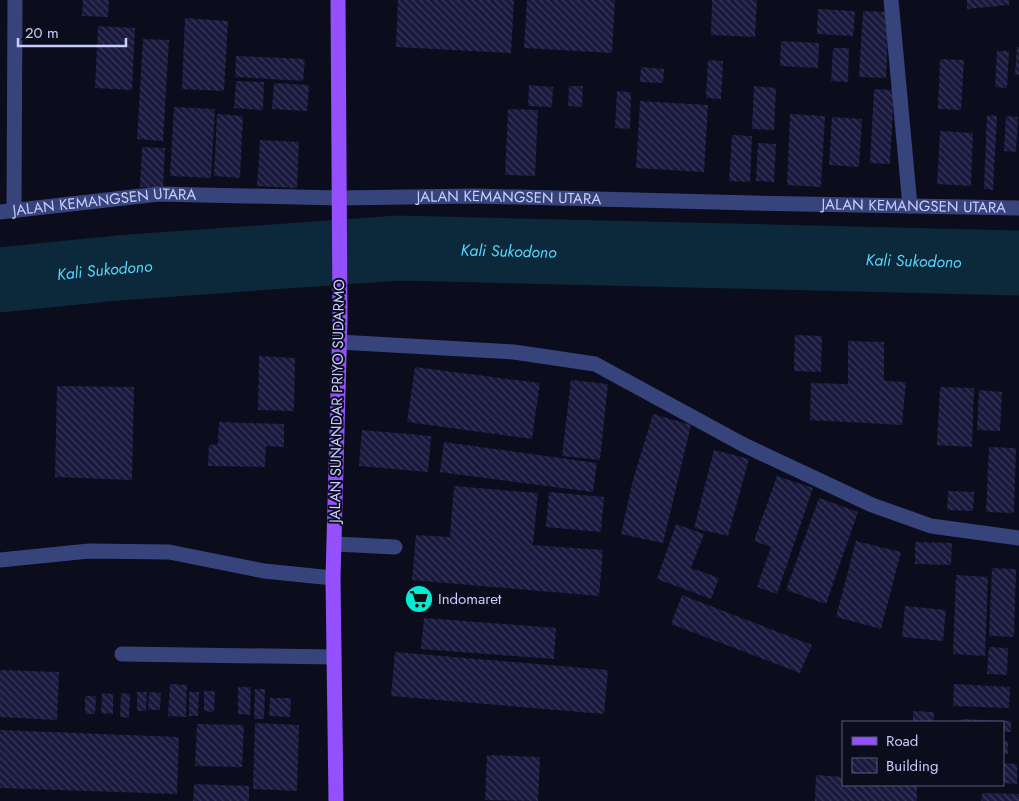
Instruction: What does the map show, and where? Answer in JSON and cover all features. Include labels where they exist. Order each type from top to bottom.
[{"type":"main road","name":"JALAN SUNANDAR PRIYO SUDARMO","points":[[336,801],[333,578],[340,319],[338,0]]},
{"type":"street","points":[[7,211],[15,0]]},
{"type":"street","points":[[892,0],[910,206]]},
{"type":"street","name":"JALAN KEMANGSEN UTARA","points":[[7,211],[159,194],[340,198],[474,196],[1019,208]]},
{"type":"street","points":[[339,342],[514,352],[595,364],[744,445],[872,505],[931,526],[1019,538]]},
{"type":"street","points":[[334,544],[394,547]]},
{"type":"street","points":[[0,560],[90,551],[169,552],[264,571],[333,578]]},
{"type":"street","points":[[122,654],[334,656]]},
{"type":"building","points":[[83,0],[109,0],[108,17],[82,16]]},
{"type":"building","points":[[398,0],[514,0],[511,53],[396,47]]},
{"type":"building","points":[[527,0],[615,0],[612,53],[524,48]]},
{"type":"building","points":[[712,0],[757,0],[755,37],[711,35]]},
{"type":"building","points":[[967,0],[1009,0],[1009,5],[967,9]]},
{"type":"building","points":[[818,9],[855,11],[853,36],[817,34]]},
{"type":"building","points":[[863,11],[889,12],[886,78],[859,77]]},
{"type":"building","points":[[185,18],[228,21],[224,91],[182,89]]},
{"type":"building","points":[[98,26],[135,28],[132,90],[95,88]]},
{"type":"building","points":[[143,39],[169,40],[163,141],[137,139]]},
{"type":"building","points":[[781,41],[819,43],[818,68],[780,66]]},
{"type":"building","points":[[1017,47],[1019,47],[1019,75],[1015,75]]},
{"type":"building","points":[[833,48],[849,48],[848,82],[831,81]]},
{"type":"building","points":[[997,51],[1009,51],[1007,88],[995,87]]},
{"type":"building","points":[[236,56],[305,59],[303,81],[235,77]]},
{"type":"building","points":[[940,59],[964,60],[961,110],[938,109]]},
{"type":"building","points":[[708,60],[723,61],[721,99],[706,98]]},
{"type":"building","points":[[641,67],[664,69],[663,83],[640,82]]},
{"type":"building","points":[[236,81],[264,82],[263,110],[234,108]]},
{"type":"building","points":[[274,83],[309,85],[307,111],[272,109]]},
{"type":"building","points":[[529,85],[553,87],[552,107],[528,106]]},
{"type":"building","points":[[569,86],[583,86],[582,107],[568,106]]},
{"type":"building","points":[[754,86],[776,88],[774,130],[752,129]]},
{"type":"building","points":[[874,89],[894,90],[890,164],[870,163]]},
{"type":"building","points":[[617,91],[631,92],[630,129],[615,128]]},
{"type":"building","points":[[640,101],[708,105],[704,172],[636,168]]},
{"type":"building","points":[[174,107],[215,109],[211,178],[170,176]]},
{"type":"building","points":[[508,109],[538,110],[535,176],[505,175]]},
{"type":"building","points":[[217,114],[243,116],[240,178],[214,176]]},
{"type":"building","points":[[790,114],[825,116],[821,187],[787,185]]},
{"type":"building","points":[[987,115],[997,116],[993,190],[984,189]]},
{"type":"building","points":[[1006,116],[1018,117],[1016,152],[1004,151]]},
{"type":"building","points":[[832,117],[862,119],[859,167],[829,165]]},
{"type":"building","points":[[940,131],[973,133],[971,186],[937,184]]},
{"type":"building","points":[[732,135],[752,136],[750,182],[729,181]]},
{"type":"building","points":[[260,140],[299,142],[297,188],[257,186]]},
{"type":"building","points":[[758,143],[776,144],[774,182],[756,181]]},
{"type":"building","points":[[142,147],[165,148],[163,188],[140,187]]},
{"type":"building","points":[[795,335],[822,336],[821,372],[794,371]]},
{"type":"building","points":[[848,341],[884,342],[884,381],[906,382],[902,425],[810,420],[811,383],[848,384]]},
{"type":"building","points":[[259,356],[295,358],[294,411],[258,410]]},
{"type":"building","points":[[415,367],[540,383],[532,439],[407,422]]},
{"type":"building","points":[[571,380],[608,384],[600,460],[562,456]]},
{"type":"building","points":[[57,386],[134,387],[132,480],[55,477]]},
{"type":"building","points":[[940,387],[974,388],[972,447],[937,445]]},
{"type":"building","points":[[979,390],[1002,392],[1000,431],[977,430]]},
{"type":"building","points":[[653,414],[691,425],[663,543],[621,534],[633,480]]},
{"type":"building","points":[[219,422],[284,424],[284,447],[266,446],[265,467],[208,466],[209,445],[218,444]]},
{"type":"building","points":[[362,430],[431,436],[428,472],[359,466]]},
{"type":"building","points":[[444,442],[597,463],[593,492],[440,472]]},
{"type":"building","points":[[989,447],[1016,448],[1014,513],[986,512]]},
{"type":"building","points":[[714,450],[749,459],[728,536],[694,528]]},
{"type":"building","points":[[777,476],[813,488],[777,594],[757,587],[771,547],[754,541]]},
{"type":"building","points":[[454,486],[538,493],[533,545],[603,550],[599,596],[412,580],[416,535],[450,537]]},
{"type":"building","points":[[948,491],[974,492],[973,511],[947,510]]},
{"type":"building","points":[[549,492],[604,497],[601,532],[546,527]]},
{"type":"building","points":[[819,498],[858,512],[826,604],[786,590]]},
{"type":"building","points":[[676,524],[704,534],[691,568],[719,578],[711,599],[657,579]]},
{"type":"building","points":[[856,541],[901,552],[881,629],[836,617]]},
{"type":"building","points":[[915,542],[952,543],[951,565],[915,564]]},
{"type":"building","points":[[992,568],[1016,569],[1014,637],[989,636]]},
{"type":"building","points":[[956,575],[988,577],[985,656],[953,654]]},
{"type":"building","points":[[682,595],[812,645],[800,673],[671,624]]},
{"type":"building","points":[[905,606],[946,610],[943,641],[902,637]]},
{"type":"building","points":[[424,618],[556,628],[554,659],[421,649]]},
{"type":"building","points":[[989,647],[1008,648],[1007,675],[987,674]]},
{"type":"building","points":[[395,652],[608,670],[604,714],[391,696]]},
{"type":"building","points":[[0,670],[59,672],[57,720],[0,717]]},
{"type":"building","points":[[170,684],[187,685],[186,717],[168,716]]},
{"type":"building","points":[[954,684],[1010,687],[1009,708],[953,706]]},
{"type":"building","points":[[238,687],[251,687],[250,715],[238,714]]},
{"type":"building","points":[[255,689],[265,689],[264,719],[254,719]]},
{"type":"building","points":[[204,691],[215,691],[214,712],[204,711]]},
{"type":"building","points":[[137,692],[147,692],[146,711],[137,711]]},
{"type":"building","points":[[149,692],[161,693],[160,710],[148,710]]},
{"type":"building","points":[[189,692],[199,692],[198,716],[189,716]]},
{"type":"building","points":[[102,693],[113,694],[113,714],[101,713]]},
{"type":"building","points":[[121,693],[130,694],[129,718],[120,717]]},
{"type":"building","points":[[85,696],[96,696],[95,714],[85,714]]},
{"type":"building","points":[[270,698],[291,698],[290,717],[269,716]]},
{"type":"building","points":[[913,711],[934,712],[934,721],[913,721]]},
{"type":"building","points":[[961,719],[1011,721],[1011,732],[1004,732],[1004,721],[961,721]]},
{"type":"building","points":[[255,723],[299,725],[297,791],[253,789]]},
{"type":"building","points":[[197,724],[244,725],[242,767],[195,766]]},
{"type":"building","points":[[0,730],[179,737],[177,794],[0,788]]},
{"type":"building","points":[[1004,741],[1008,741],[1008,754],[1004,754]]},
{"type":"building","points":[[487,755],[540,757],[538,801],[485,800]]},
{"type":"building","points":[[1004,763],[1017,764],[1017,784],[1004,783]]},
{"type":"building","points":[[816,775],[842,777],[842,786],[917,786],[917,801],[815,801]]},
{"type":"building","points":[[194,784],[249,786],[249,801],[193,801]]},
{"type":"building","points":[[982,793],[1019,794],[1019,801],[981,801]]},
{"type":"waterway","name":"Kali Sukodono","points":[[0,280],[117,268],[399,248],[1019,263]]},
{"type":"place","name":"Indomaret","points":[[419,599]]}]
